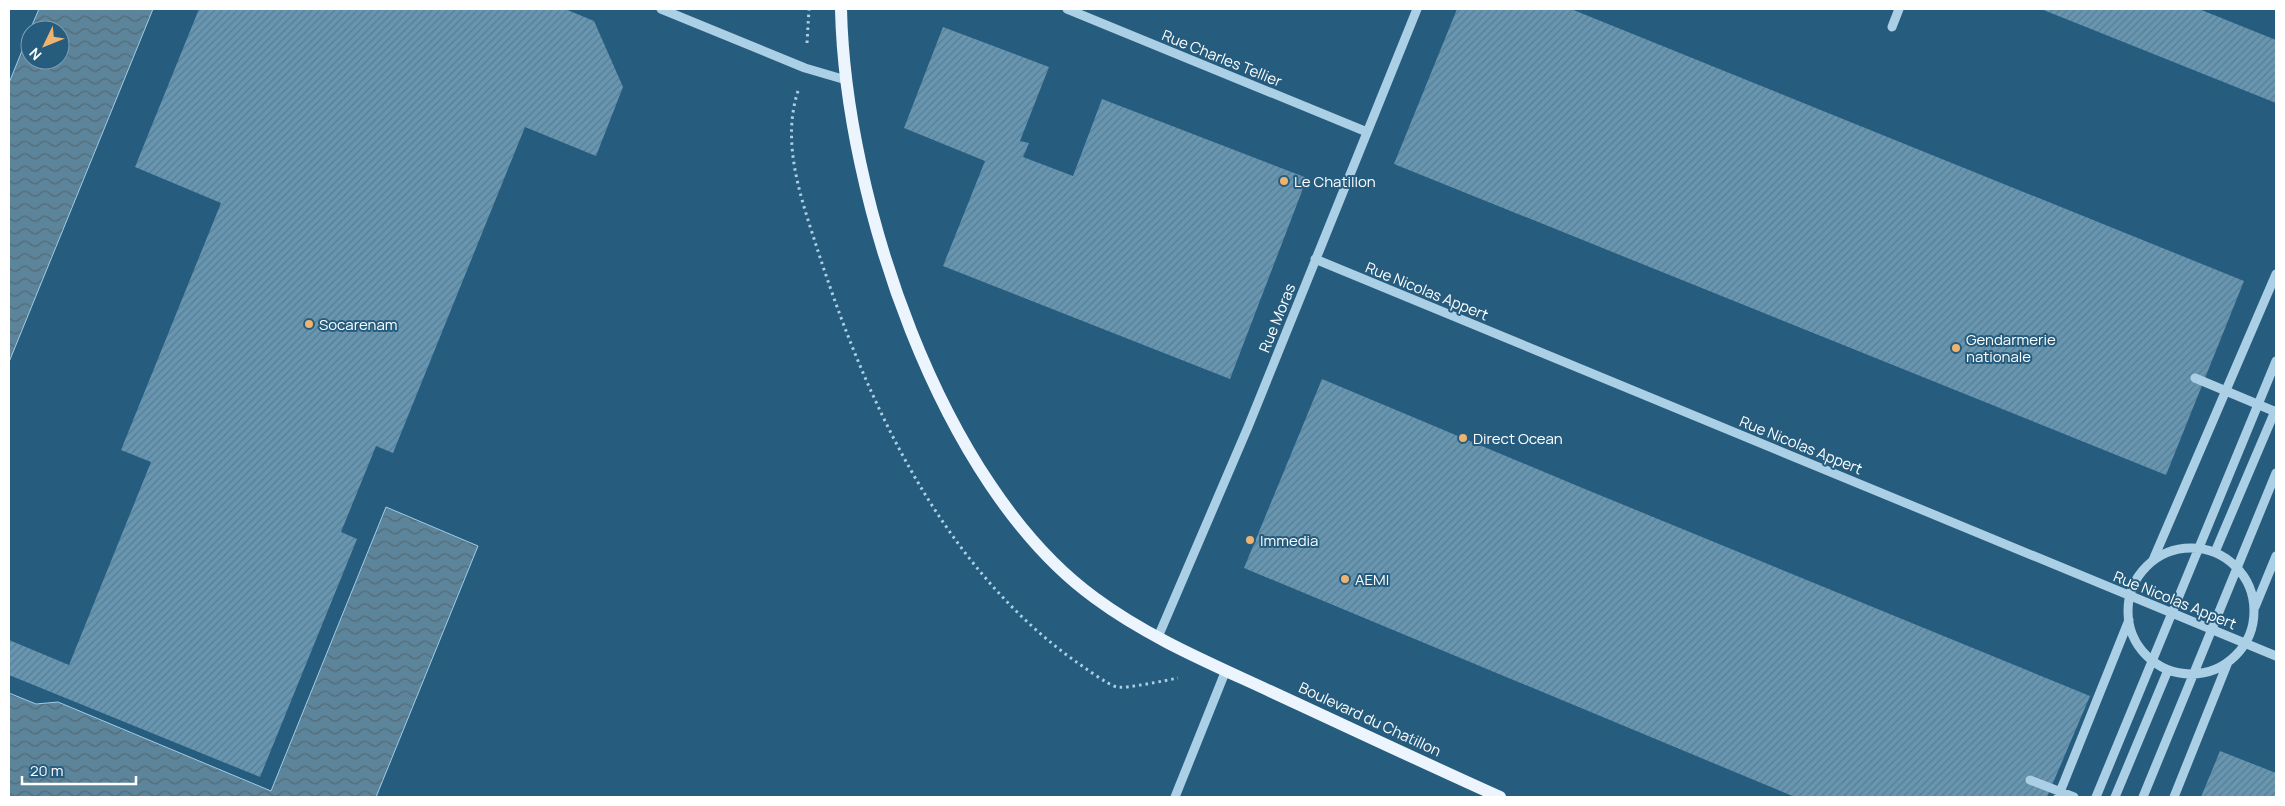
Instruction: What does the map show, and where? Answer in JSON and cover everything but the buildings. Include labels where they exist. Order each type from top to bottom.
[{"type":"main road","name":"Boulevard du Chatillon","points":[[841,9],[846,80],[858,152],[878,232],[896,286],[925,362],[965,444],[995,491],[1026,531],[1073,581],[1125,619],[1226,670],[1500,797]]},
{"type":"lane","points":[[661,9],[805,68],[846,80]]},
{"type":"lane","name":"Rue Charles Tellier","points":[[1067,9],[1367,132]]},
{"type":"lane","name":"Rue Moras","points":[[1158,637],[1248,426],[1417,9]]},
{"type":"lane","points":[[1892,27],[1899,9]]},
{"type":"lane","name":"Rue Nicolas Appert","points":[[1316,260],[2276,656]]},
{"type":"lane","points":[[2152,561],[2179,549],[2201,548],[2215,552],[2233,564],[2242,574],[2252,593],[2254,621],[2250,635],[2243,647],[2228,662],[2216,669],[2195,674],[2168,670],[2149,658],[2139,647],[2132,634],[2129,620],[2129,598],[2134,584],[2152,561],[2276,274]]},
{"type":"lane","points":[[2096,797],[2276,361]]},
{"type":"lane","points":[[2195,378],[2275,411],[2215,552]]},
{"type":"lane","points":[[2142,797],[2276,473]]},
{"type":"lane","points":[[2254,607],[2276,556]]},
{"type":"lane","points":[[2058,797],[2129,620]]},
{"type":"lane","points":[[2174,797],[2228,662]]},
{"type":"lane","points":[[1175,797],[1226,670]]},
{"type":"lane","points":[[2115,797],[2168,670]]},
{"type":"lane","points":[[2030,780],[2074,797]]},
{"type":"water","points":[[39,9],[153,9],[9,362],[9,83],[20,56],[20,70],[70,70],[70,20],[34,20]]},
{"type":"water","points":[[386,507],[478,546],[376,797],[9,797],[9,693],[36,704],[58,702],[271,791]]},
{"type":"place","name":"Le Chatillon","points":[[1284,181]]},
{"type":"place","name":"Socarenam","points":[[309,324]]},
{"type":"place","name":"Gendarmerie nationale","points":[[1956,348]]},
{"type":"place","name":"Direct Ocean","points":[[1463,438]]},
{"type":"place","name":"Immedia","points":[[1250,540]]},
{"type":"place","name":"AEMI","points":[[1345,579]]}]
